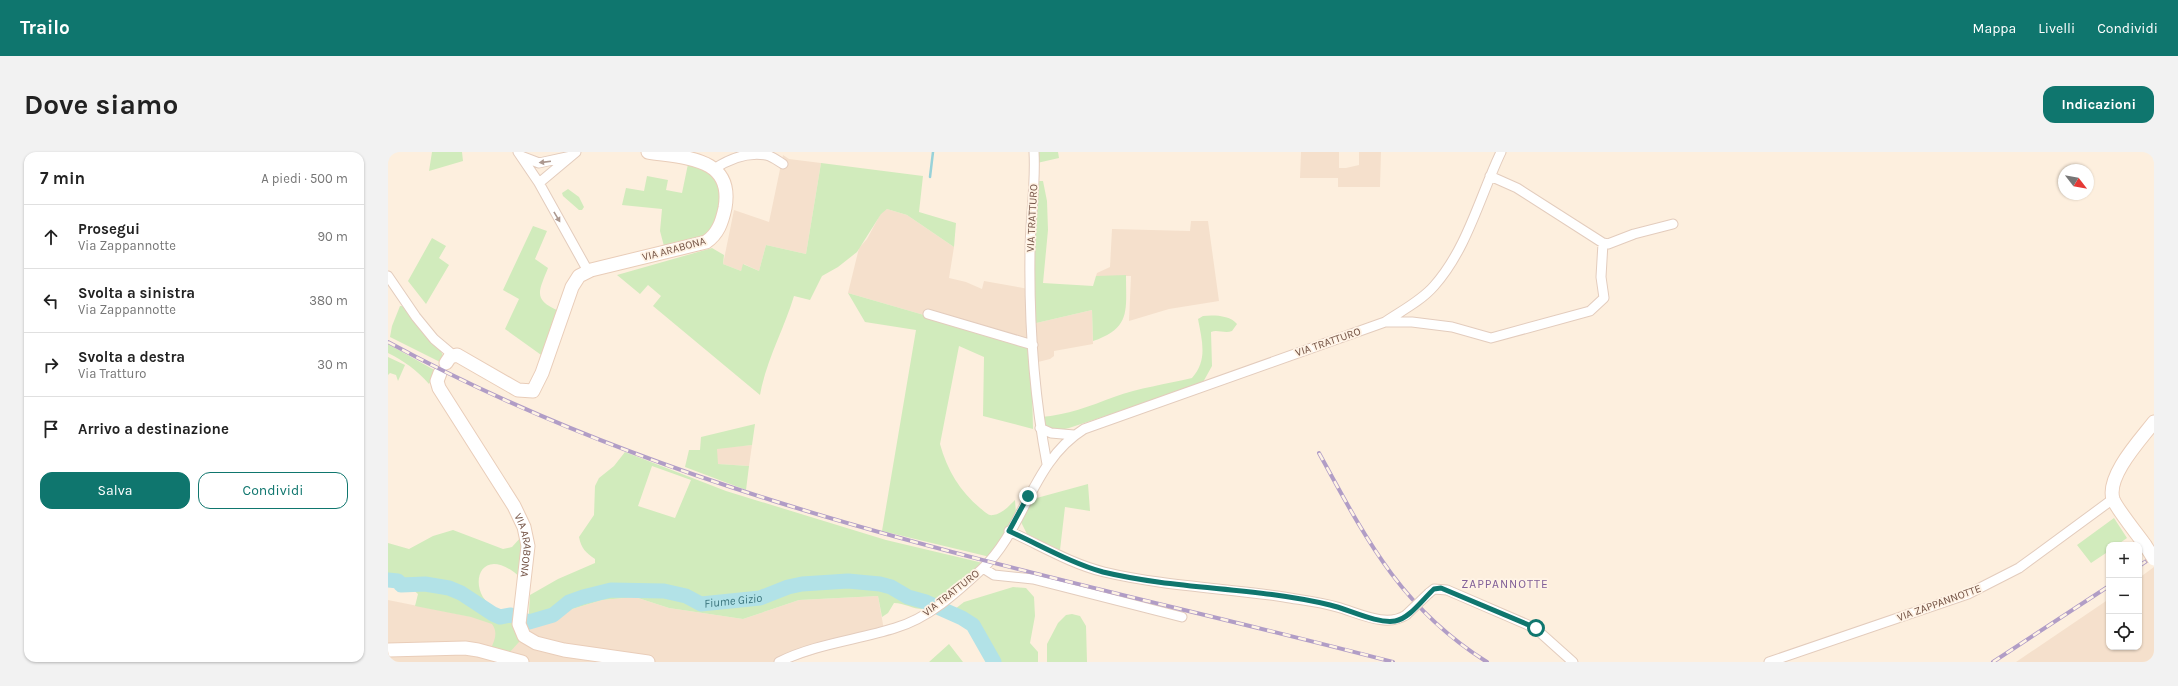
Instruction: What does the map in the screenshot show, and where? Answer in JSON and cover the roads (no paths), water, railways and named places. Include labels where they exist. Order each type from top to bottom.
[{"type":"main road","points":[[648,152],[689,158],[714,169]]},
{"type":"main road","name":"VIA ARABONA","points":[[648,662],[564,650],[536,643],[524,636],[520,618],[528,546],[524,527],[514,506],[439,388],[437,381],[446,364],[461,357],[518,390],[533,391],[542,373],[574,281],[588,271],[706,242],[714,237],[718,230],[727,197],[726,186],[722,177],[714,169]]},
{"type":"main road","points":[[2154,422],[2123,462],[2114,484],[2113,499],[2154,559]]},
{"type":"main road","points":[[388,650],[465,648],[522,662]]},
{"type":"street","name":"VIA TRATTURO","points":[[1034,152],[1035,172],[1030,250],[1033,345],[1040,428],[1047,464]]},
{"type":"street","name":"VIA TRATTURO","points":[[779,662],[796,654],[896,628],[916,620],[938,606],[983,568],[1009,531],[1047,464],[1056,452],[1074,435],[1084,429],[1116,416],[1385,322],[1413,304],[1434,286],[1451,261],[1467,231],[1501,152]]},
{"type":"street","points":[[714,169],[733,157],[766,153],[783,164]]},
{"type":"street","points":[[519,154],[539,163],[574,154]]},
{"type":"street","points":[[519,154],[539,183],[588,271]]},
{"type":"street","points":[[539,183],[574,154]]},
{"type":"street","points":[[1490,176],[1517,188],[1603,243],[1608,244],[1634,234],[1673,224]]},
{"type":"street","points":[[1385,322],[1412,322],[1452,326],[1491,338],[1590,311],[1604,298],[1601,277],[1603,243]]},
{"type":"street","points":[[388,276],[430,333],[446,364]]},
{"type":"street","points":[[1412,322],[1413,304]]},
{"type":"street","points":[[928,314],[1033,345]]},
{"type":"street","points":[[1040,428],[1051,433],[1074,435]]},
{"type":"street","name":"VIA ZAPPANNOTTE","points":[[1768,662],[1968,594],[2018,568],[2113,499]]},
{"type":"street","points":[[1009,531],[1082,564],[1117,574],[1159,583],[1239,590],[1330,605],[1386,621],[1399,620],[1434,589],[1447,590],[1536,628],[1573,662]]},
{"type":"street","points":[[983,568],[994,575],[1033,579],[1182,617]]},
{"type":"waterway","points":[[930,177],[933,152]]},
{"type":"waterway","name":"Fiume Gizio","points":[[388,580],[398,581],[401,585],[425,584],[449,588],[461,593],[500,617],[511,615],[529,622],[553,615],[569,602],[611,590],[664,591],[686,596],[701,604],[760,598],[788,587],[802,584],[848,581],[880,584],[891,587],[908,597],[926,602],[962,618],[973,625],[994,662]]},
{"type":"railway","points":[[388,342],[507,401],[629,451],[753,494],[880,532],[1008,566],[1393,662]]},
{"type":"railway","points":[[1319,453],[1370,543],[1388,570],[1408,595],[1431,619],[1457,641],[1487,662]]},
{"type":"railway","points":[[2142,564],[2154,556]]},
{"type":"railway","points":[[1993,662],[2106,588]]},
{"type":"district","name":"ZAPPANNOTTE","points":[[1505,584]]}]
